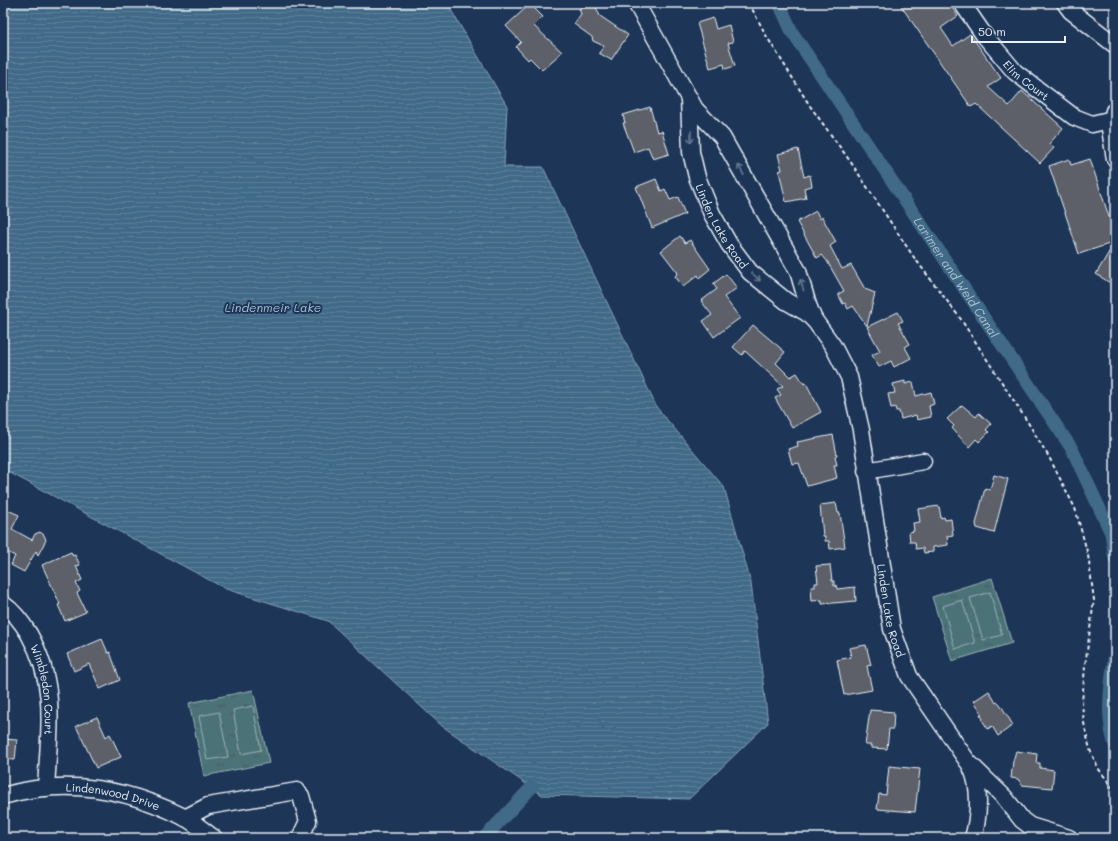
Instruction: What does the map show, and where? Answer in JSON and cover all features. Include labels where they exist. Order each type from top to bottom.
[{"type":"street","name":"Linden Lake Road","points":[[636,3],[689,98],[704,120],[722,137],[798,271],[808,305],[815,322]]},
{"type":"street","name":"Elim Court","points":[[962,3],[984,35],[1015,72],[1074,117],[1092,124],[1114,114]]},
{"type":"street","points":[[1065,3],[1071,11],[1115,45]]},
{"type":"street","name":"Linden Lake Road","points":[[689,98],[691,152],[697,177],[712,214],[729,244],[750,272],[786,301],[807,313],[833,346],[849,377],[861,430],[866,471],[892,629],[909,676],[968,762],[1005,798],[1022,820],[1030,826],[1069,838]]},
{"type":"street","points":[[1114,114],[1110,129],[1115,160]]},
{"type":"street","points":[[866,471],[923,461]]},
{"type":"street","name":"Wimbledon Court","points":[[3,604],[24,626],[39,652],[47,679],[50,708],[46,788]]},
{"type":"street","points":[[968,762],[977,782],[978,799],[973,838]]},
{"type":"street","name":"Lindenwood Drive","points":[[3,796],[23,790],[58,786],[106,789],[142,798],[185,818],[214,838]]},
{"type":"street","points":[[185,818],[208,806],[297,791],[301,796],[308,821],[300,838]]},
{"type":"street","points":[[1014,810],[1024,838]]},
{"type":"path","points":[[749,3],[767,37],[810,106],[850,161],[913,256],[960,318],[1028,421],[1049,457],[1075,508],[1088,555],[1094,600],[1085,666],[1082,702],[1084,723],[1090,750],[1098,768],[1115,791]]},
{"type":"green space","points":[[992,578],[1012,643],[952,661],[932,597]]},
{"type":"green space","points":[[990,592],[1002,635],[983,640],[970,598]]},
{"type":"green space","points":[[962,600],[975,643],[955,649],[943,606]]},
{"type":"green space","points":[[253,690],[269,763],[204,776],[189,703]]},
{"type":"green space","points":[[253,706],[261,750],[241,754],[233,710]]},
{"type":"green space","points":[[219,712],[228,757],[207,760],[199,716]]},
{"type":"water","name":"Lindenmeir Lake","points":[[3,3],[447,3],[507,106],[504,167],[543,167],[657,408],[724,487],[751,583],[768,723],[689,799],[542,795],[442,726],[328,621],[226,589],[3,469]]},
{"type":"building","points":[[594,3],[600,16],[628,35],[611,60],[599,53],[604,46],[593,41],[592,37],[574,24],[581,14],[579,9]]},
{"type":"building","points":[[899,3],[949,3],[958,16],[941,28],[953,46],[970,34],[1001,78],[988,87],[1009,106],[1022,91],[1063,128],[1049,144],[1054,148],[1040,163],[976,104],[971,107]]},
{"type":"building","points":[[530,4],[543,17],[534,26],[562,52],[542,70],[530,58],[528,60],[516,47],[521,42],[506,26]]},
{"type":"building","points":[[713,18],[716,29],[729,25],[733,42],[728,43],[735,66],[725,69],[724,64],[710,68],[697,23]]},
{"type":"building","points":[[650,107],[657,132],[662,131],[669,154],[653,159],[648,147],[634,152],[623,123],[625,123],[623,115]]},
{"type":"building","points":[[798,149],[804,177],[810,175],[812,186],[804,188],[806,198],[786,202],[779,171],[782,170],[778,154]]},
{"type":"building","points":[[1069,159],[1071,165],[1090,159],[1115,235],[1115,242],[1079,254],[1049,166]]},
{"type":"building","points":[[656,179],[661,191],[665,189],[670,200],[678,197],[685,214],[652,228],[636,187]]},
{"type":"building","points":[[816,211],[820,219],[822,217],[836,242],[830,246],[842,269],[851,265],[865,289],[875,293],[867,326],[853,306],[848,309],[845,303],[843,304],[838,294],[844,291],[827,261],[822,255],[817,258],[797,222]]},
{"type":"building","points":[[680,236],[685,243],[690,240],[710,269],[699,278],[698,275],[683,287],[675,276],[678,273],[661,251]]},
{"type":"building","points":[[1115,242],[1115,286],[1096,274]]},
{"type":"building","points":[[726,274],[737,288],[724,297],[740,318],[714,337],[703,321],[712,315],[701,301],[717,289],[713,284]]},
{"type":"building","points":[[898,312],[903,321],[898,323],[910,344],[905,347],[911,358],[894,367],[891,361],[879,367],[872,355],[880,351],[867,327]]},
{"type":"building","points":[[753,325],[785,352],[776,363],[790,377],[797,373],[804,384],[806,383],[821,412],[792,428],[775,398],[781,395],[777,389],[783,386],[745,351],[742,355],[733,347]]},
{"type":"building","points":[[905,381],[905,384],[913,382],[916,396],[931,392],[934,404],[929,406],[931,417],[917,420],[916,415],[901,419],[899,411],[896,411],[895,407],[891,408],[888,394],[895,393],[893,384]]},
{"type":"building","points":[[962,405],[976,417],[979,413],[991,424],[986,430],[989,432],[979,442],[976,439],[969,447],[952,428],[954,426],[947,419]]},
{"type":"building","points":[[833,435],[837,455],[835,456],[837,465],[834,465],[837,478],[807,486],[799,463],[792,464],[788,449],[798,446],[797,442]]},
{"type":"building","points":[[994,475],[1008,479],[994,533],[977,528],[976,524],[985,488],[990,490]]},
{"type":"building","points":[[836,503],[838,513],[840,513],[845,547],[830,549],[829,541],[825,541],[825,536],[823,536],[820,505]]},
{"type":"building","points":[[939,506],[941,518],[944,517],[945,520],[951,519],[953,535],[947,536],[948,545],[933,547],[933,552],[924,553],[923,548],[916,549],[915,542],[910,542],[909,532],[914,531],[913,523],[920,522],[918,509]]},
{"type":"building","points":[[3,508],[19,515],[12,529],[32,540],[35,534],[40,532],[44,535],[46,540],[38,555],[36,551],[24,572],[11,565],[15,556],[3,550]]},
{"type":"building","points":[[71,552],[73,556],[75,555],[80,565],[76,566],[82,580],[76,583],[80,591],[77,593],[86,612],[65,621],[58,605],[60,604],[42,565]]},
{"type":"building","points":[[830,565],[834,586],[836,585],[837,589],[855,587],[856,601],[822,604],[822,600],[812,601],[811,587],[815,587],[815,583],[818,583],[816,566]]},
{"type":"building","points":[[102,639],[108,653],[110,652],[120,680],[100,689],[89,664],[74,671],[67,654]]},
{"type":"building","points":[[866,645],[871,665],[867,666],[872,690],[844,695],[837,660],[851,657],[849,648]]},
{"type":"building","points":[[989,691],[996,703],[998,702],[1000,704],[1013,725],[998,736],[992,726],[988,729],[982,720],[983,719],[980,714],[982,713],[974,701]]},
{"type":"building","points":[[870,710],[894,712],[893,729],[889,729],[887,749],[871,748],[871,745],[865,745]]},
{"type":"building","points":[[97,717],[106,737],[110,734],[121,757],[96,768],[76,726]]},
{"type":"building","points":[[3,739],[17,740],[15,760],[3,759]]},
{"type":"building","points":[[1016,751],[1037,754],[1036,763],[1040,763],[1040,768],[1054,770],[1052,788],[1022,785],[1018,779],[1011,778]]},
{"type":"building","points":[[889,766],[920,769],[915,812],[877,809],[879,794],[886,795]]},
{"type":"waterway","name":"Larimer and Weld Canal","points":[[779,3],[792,32],[1072,449],[1111,533],[1115,559]]},
{"type":"waterway","name":"Larimer and Weld Canal","points":[[1115,653],[1110,699],[1110,722],[1115,745]]},
{"type":"waterway","points":[[484,838],[532,787]]}]
